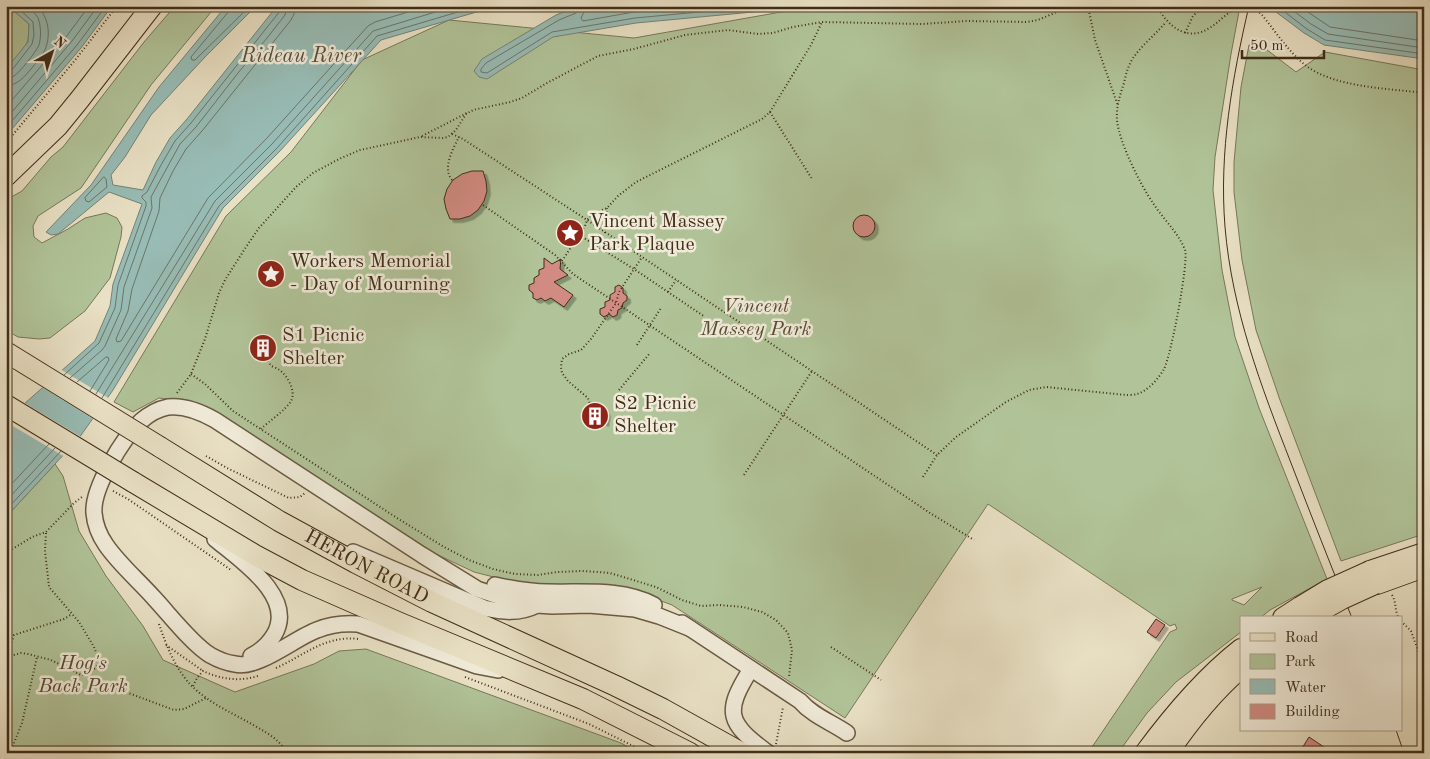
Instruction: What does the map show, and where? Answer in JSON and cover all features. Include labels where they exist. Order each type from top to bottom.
[{"type":"main road","points":[[6,176],[58,126],[152,6]]},
{"type":"main road","name":"HERON ROAD","points":[[6,352],[279,521],[356,563],[416,594],[671,713],[742,753]]},
{"type":"main road","name":"HERON ROAD","points":[[6,405],[261,559],[322,589],[521,675],[583,699],[690,753]]},
{"type":"main road","points":[[1290,616],[1342,599],[1424,553]]},
{"type":"main road","points":[[1376,579],[1424,567]]},
{"type":"main road","points":[[1146,753],[1197,690],[1240,650]]},
{"type":"main road","points":[[1168,753],[1196,716],[1240,669]]},
{"type":"lane","points":[[521,675],[477,666],[358,624],[333,625],[316,630],[253,663],[240,665],[210,655],[196,643],[107,546],[97,528],[94,512],[94,502],[100,484],[126,439],[140,422],[153,412],[161,409],[177,406],[196,410],[477,589],[537,605],[625,607],[659,616],[689,628]]},
{"type":"lane","points":[[187,514],[263,581],[273,594],[278,609],[278,625],[270,642],[264,648],[248,657],[225,661]]},
{"type":"lane","points":[[279,521],[484,608],[504,612],[522,611],[573,592]]},
{"type":"lane","points":[[433,562],[476,579],[511,588],[547,592],[604,592],[637,599],[656,607],[786,692],[804,696],[806,708],[847,733]]},
{"type":"lane","points":[[751,669],[736,695],[734,718],[740,729],[751,739],[772,751]]},
{"type":"path","points":[[6,143],[76,59],[117,6]]},
{"type":"path","points":[[420,137],[473,110],[522,98],[598,56],[634,49],[684,35],[728,30],[758,34],[773,33],[822,22],[922,24],[966,21],[1027,22],[1038,20],[1071,6]]},
{"type":"path","points":[[1088,6],[1095,40],[1118,106]]},
{"type":"path","points":[[1156,6],[1166,22],[1185,33],[1195,33],[1208,29],[1236,8],[1245,7]]},
{"type":"path","points":[[1185,33],[1193,16],[1204,6]]},
{"type":"path","points":[[1257,10],[1295,56],[1319,73],[1355,84],[1424,93]]},
{"type":"path","points":[[562,261],[587,220],[593,214],[607,208],[618,196],[636,182],[762,119],[770,112],[811,45],[822,22]]},
{"type":"path","points":[[923,477],[937,455],[956,437],[1006,402],[1029,390],[1046,387],[1136,395],[1146,390],[1165,368],[1170,354],[1186,263],[1186,252],[1175,232],[1142,185],[1120,134],[1117,119],[1126,72],[1130,64],[1139,51],[1166,22]]},
{"type":"path","points":[[174,395],[191,374],[225,280],[260,228],[296,187],[313,174],[339,159],[360,150],[420,137],[448,137],[466,114],[473,110]]},
{"type":"path","points":[[770,112],[812,179]]},
{"type":"path","points":[[452,134],[587,220],[937,455]]},
{"type":"path","points":[[452,180],[449,177],[447,168],[459,137]]},
{"type":"path","points":[[483,205],[555,255],[573,274],[783,416],[974,540]]},
{"type":"path","points":[[606,233],[607,208]]},
{"type":"path","points":[[579,235],[634,269],[705,317]]},
{"type":"path","points":[[594,416],[588,398],[568,381],[562,373],[562,360],[570,354],[581,350],[591,339],[616,303],[619,292],[642,257]]},
{"type":"path","points":[[668,292],[676,280]]},
{"type":"path","points":[[637,345],[661,308]]},
{"type":"path","points":[[619,390],[650,353]]},
{"type":"path","points":[[261,429],[292,400],[293,392],[289,381],[283,373],[271,366],[266,357]]},
{"type":"path","points":[[744,475],[812,371]]},
{"type":"path","points":[[191,374],[206,384],[234,411],[397,518],[469,560],[493,569],[515,574],[538,575],[582,570],[610,573],[656,587],[682,600],[701,606],[743,607],[762,612],[776,620],[788,633],[792,650],[790,672],[772,751]]},
{"type":"path","points":[[204,455],[289,498],[300,498],[312,483]]},
{"type":"path","points":[[100,484],[128,499],[236,574]]},
{"type":"path","points":[[6,553],[32,537],[46,532],[74,503],[86,495],[84,501]]},
{"type":"path","points":[[46,532],[45,551],[49,587],[79,622],[94,647],[100,663],[88,675]]},
{"type":"path","points":[[1376,579],[1395,600],[1397,616]]},
{"type":"path","points":[[7,658],[14,635],[64,619],[72,614]]},
{"type":"path","points":[[157,619],[166,644],[188,682],[207,698],[266,732],[287,753]]},
{"type":"path","points":[[1402,622],[1411,631],[1419,653],[1424,660]]},
{"type":"path","points":[[298,638],[312,648],[338,639],[355,638],[365,640]]},
{"type":"path","points":[[166,644],[202,671]]},
{"type":"path","points":[[831,647],[882,680]]},
{"type":"path","points":[[7,658],[21,654],[51,660],[81,675],[88,675],[123,691],[174,710],[184,709],[207,698]]},
{"type":"path","points":[[10,751],[22,723],[37,657]]},
{"type":"path","points":[[463,676],[589,724],[647,753]]},
{"type":"path","points":[[6,704],[10,732],[10,751]]},
{"type":"green space","points":[[6,6],[29,24],[28,38],[24,48],[6,69]]},
{"type":"green space","points":[[175,6],[216,6],[151,85],[81,188],[38,216],[33,226],[34,237],[42,243],[85,218],[106,213],[117,218],[122,227],[121,237],[110,278],[85,311],[50,338],[18,337],[6,330],[6,200],[22,191],[51,157],[63,147],[144,42]]},
{"type":"green space","name":"Vincent Massey Park","points":[[815,6],[1240,6],[1215,157],[1213,190],[1222,270],[1235,337],[1259,408],[1327,579],[1262,616],[1240,616],[1240,633],[1176,682],[1147,713],[1118,753],[1088,753],[1170,632],[1177,629],[1175,624],[1170,626],[988,504],[845,718],[672,605],[640,593],[605,585],[521,584],[474,572],[436,554],[196,403],[159,398],[133,412],[114,402],[226,216],[291,152],[362,60],[449,20],[634,38]],"holes":[[[1262,587],[1244,605],[1232,599]]]},
{"type":"green space","points":[[1258,43],[1296,72],[1325,52],[1424,70],[1424,534],[1341,561],[1280,400],[1256,330],[1242,260],[1234,192],[1234,162],[1241,87],[1249,45]]},
{"type":"green space","name":"Hog's Back Park","points":[[55,464],[63,476],[79,531],[106,576],[143,626],[163,660],[235,692],[314,664],[339,651],[366,649],[621,743],[639,753],[6,753],[6,517]]},
{"type":"water","points":[[8,6],[112,6],[81,48],[6,136],[6,69],[28,42],[29,24]]},
{"type":"water","name":"Rideau River","points":[[226,6],[258,6],[206,56],[151,115],[125,157],[111,175],[113,185],[143,190],[170,138],[277,6],[497,6],[381,40],[280,151],[223,208],[113,390],[79,438],[6,517],[6,420],[95,341],[110,306],[113,284],[142,204],[109,192],[58,234],[51,235],[46,232],[91,185],[159,87]]},
{"type":"water","points":[[579,6],[817,6],[636,23],[553,37],[487,79],[479,77],[474,71],[482,59],[556,15]]},
{"type":"water","points":[[1268,6],[1424,6],[1424,59],[1324,45],[1304,33]]},
{"type":"pier","points":[[60,369],[110,399],[95,420],[40,386]]},
{"type":"pier","points":[[23,402],[83,438],[65,457],[6,422],[6,416]]},
{"type":"building","points":[[472,171],[483,171],[487,191],[484,201],[478,210],[470,216],[450,219],[444,199],[447,189],[453,180],[462,174]]},
{"type":"building","points":[[864,215],[872,218],[875,226],[872,234],[864,237],[856,234],[853,226],[856,218]]},
{"type":"building","points":[[544,258],[552,264],[561,259],[560,269],[568,275],[554,282],[573,295],[564,307],[551,298],[545,301],[541,298],[537,300],[533,298],[533,293],[529,290],[529,285],[534,283],[534,278],[539,275],[539,270],[544,268]]},
{"type":"building","points":[[619,285],[623,288],[623,293],[627,296],[627,300],[623,303],[622,308],[618,310],[617,315],[613,317],[609,314],[604,317],[600,314],[600,309],[605,307],[605,302],[610,300],[610,295],[615,292],[615,287]]},
{"type":"building","name":"S1 Picnic Shelter","points":[[266,338],[271,343],[272,350],[269,356],[264,353],[261,358],[256,353],[255,346],[257,340],[263,343]]},
{"type":"building","name":"S2 Picnic Shelter","points":[[602,405],[607,413],[605,423],[600,420],[597,424],[592,421],[588,426],[583,418],[585,408],[590,411],[593,407],[597,410]]},
{"type":"building","points":[[1156,619],[1165,625],[1156,638],[1147,632]]},
{"type":"building","points":[[1309,737],[1333,753],[1299,753]]},
{"type":"tram line","points":[[1249,6],[1232,88],[1225,143],[1225,227],[1234,288],[1249,347],[1259,376],[1351,616]]},
{"type":"tram line","points":[[1397,732],[1404,753]]},
{"type":"place","name":"Vincent Massey Park Plaque","points":[[570,233]]},
{"type":"place","name":"Workers Memorial - Day of Mourning","points":[[271,274]]},
{"type":"place","name":"S1 Picnic Shelter","points":[[263,348]]},
{"type":"place","name":"S2 Picnic Shelter","points":[[595,416]]}]
